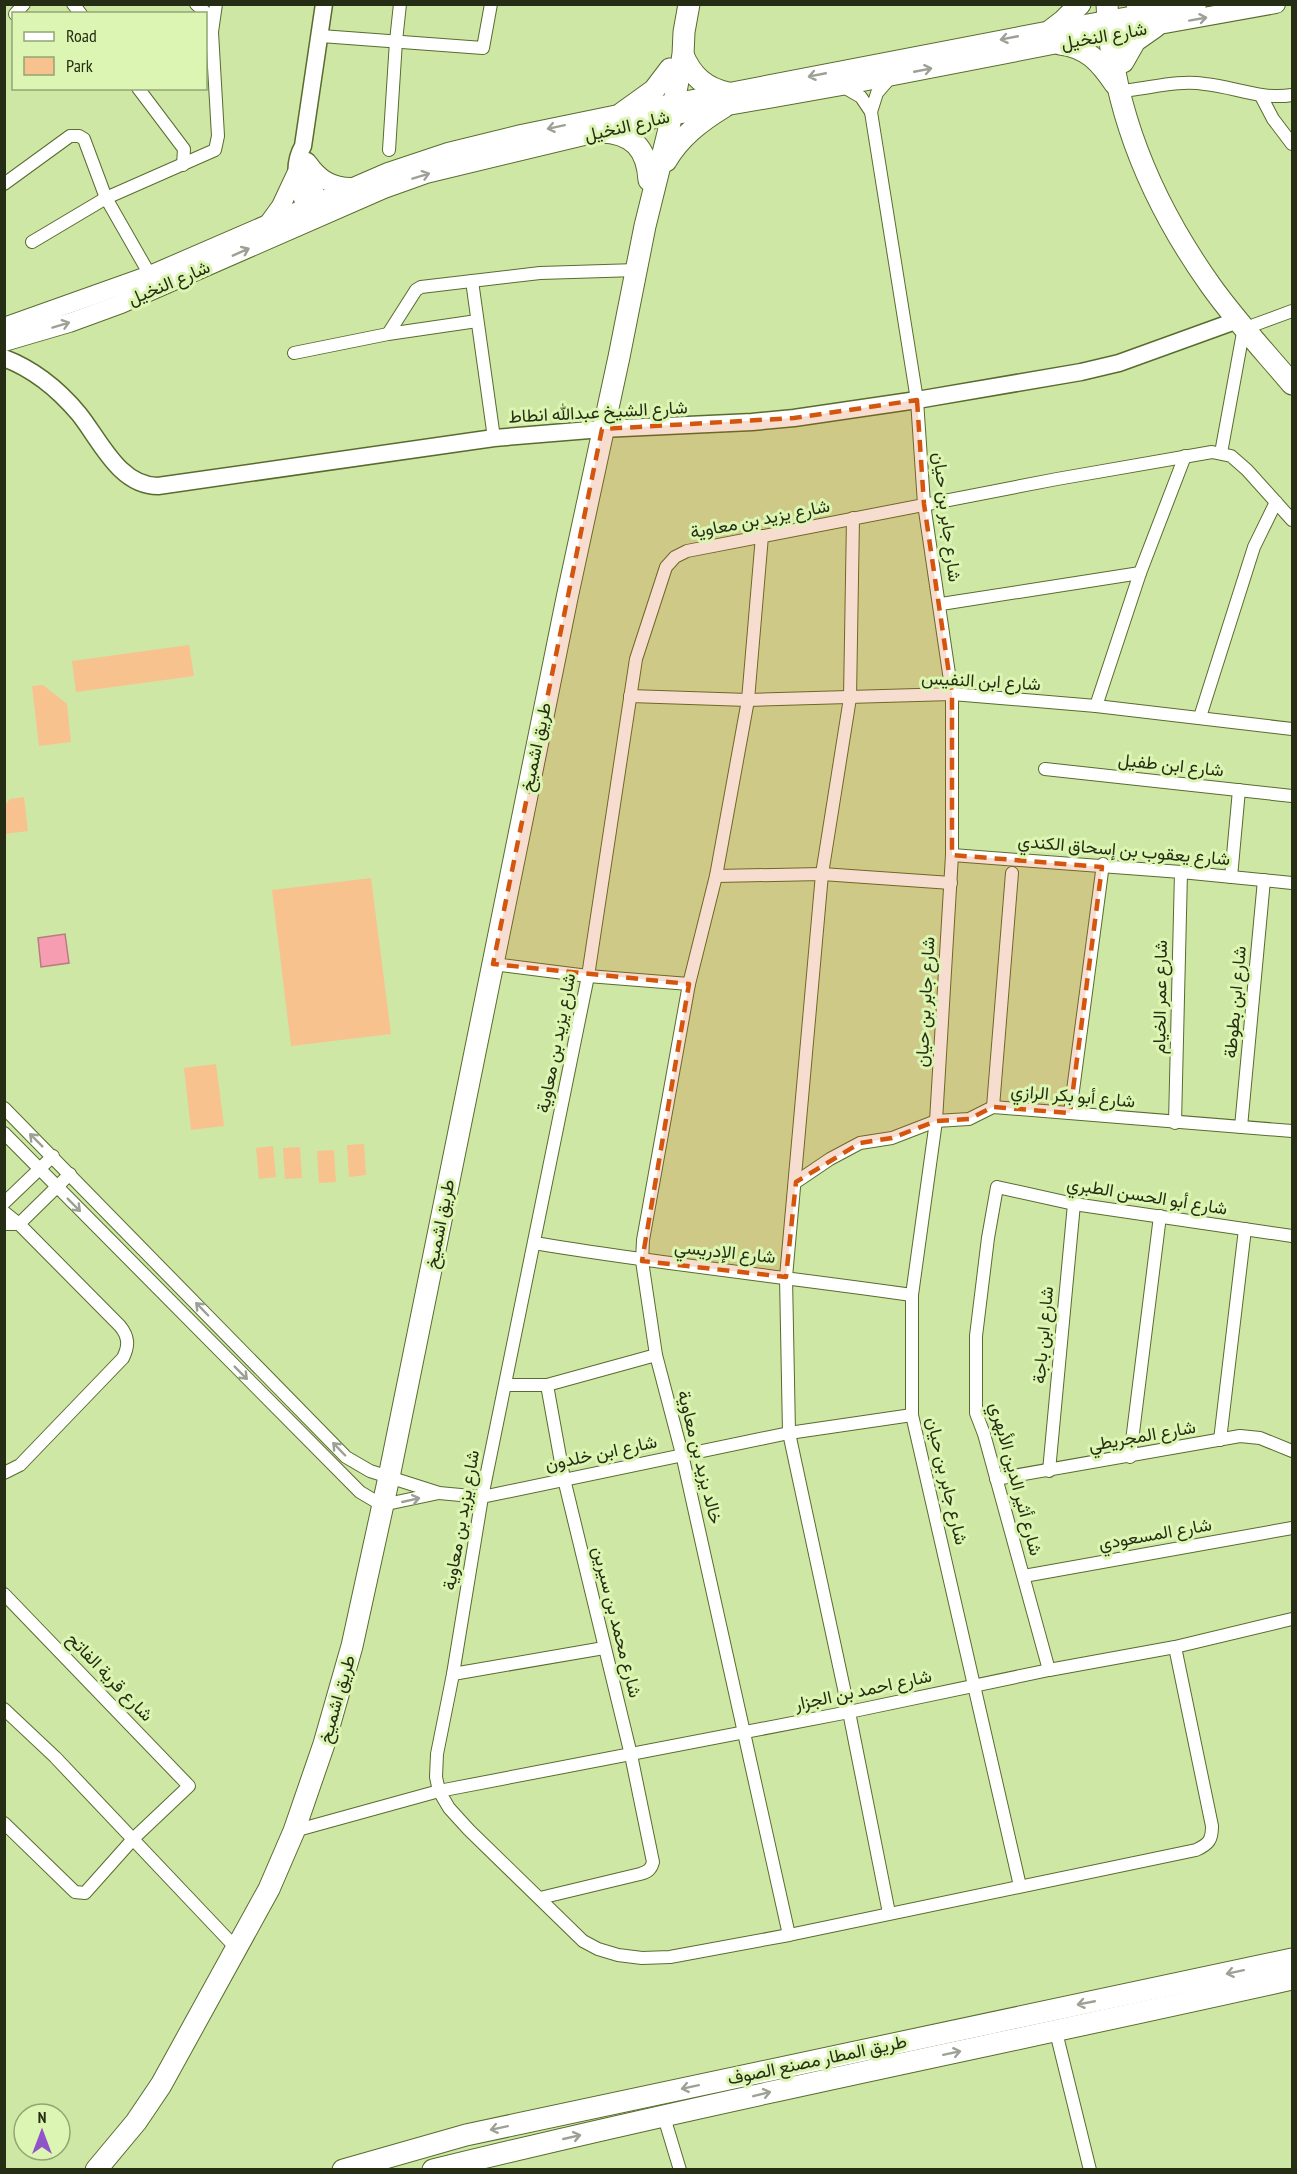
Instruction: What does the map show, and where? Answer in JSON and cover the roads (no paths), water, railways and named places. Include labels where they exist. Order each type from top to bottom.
[{"type":"highway","points":[[654,176],[689,4]]},
{"type":"highway","points":[[1080,4],[1064,20],[1055,37],[1090,53],[1123,88]]},
{"type":"highway","points":[[1123,62],[1149,15]]},
{"type":"highway","points":[[1113,19],[1123,62],[1123,88]]},
{"type":"highway","points":[[1113,19],[1129,128],[1147,174],[1171,224],[1211,286],[1293,384]]},
{"type":"highway","points":[[654,176],[681,141],[726,100],[718,91],[700,81],[676,62]]},
{"type":"highway","points":[[622,113],[654,90],[676,62]]},
{"type":"highway","points":[[601,132],[614,132],[626,137],[636,145],[644,155],[654,176]]},
{"type":"highway","name":"طريق اشميخ","points":[[96,2169],[136,2122],[161,2085],[268,1889],[294,1831],[324,1744],[349,1657],[389,1477],[534,753],[637,270],[654,176]]},
{"type":"highway","points":[[1245,324],[1293,367]]},
{"type":"highway","name":"طريق المطار مصنع الصوف","points":[[343,2169],[466,2135],[1293,1959]]},
{"type":"highway","name":"طريق المطار مصنع الصوف","points":[[433,2169],[863,2072],[1293,1979]]},
{"type":"highway","points":[[858,2051],[863,2072]]},
{"type":"main road","points":[[268,224],[281,206],[302,161],[324,4]]},
{"type":"main road","name":"شارع النخيل","points":[[1149,15],[1197,4]]},
{"type":"main road","name":"شارع النخيل","points":[[726,100],[842,86],[891,76],[1055,37],[1113,19],[1276,4]]},
{"type":"main road","name":"شارع النخيل","points":[[4,342],[69,323],[121,304],[315,211],[351,187],[448,152],[622,113],[667,110],[726,100],[1055,37]]},
{"type":"main road","name":"شارع النخيل","points":[[4,327],[150,275],[268,224],[426,174],[601,132],[667,110]]},
{"type":"main road","points":[[302,161],[326,182],[351,187]]},
{"type":"main road","points":[[302,161],[315,211]]},
{"type":"main road","name":"شارع الشيخ عبدالله انطاط","points":[[4,358],[38,375],[63,396],[122,471],[134,481],[150,486],[494,438],[794,418],[917,400],[1081,372],[1119,363],[1245,324]]},
{"type":"street","points":[[32,242],[106,198],[215,150],[217,144],[212,32],[216,4]]},
{"type":"street","points":[[389,150],[400,4]]},
{"type":"street","points":[[321,36],[483,48],[491,4]]},
{"type":"street","points":[[207,18],[212,32]]},
{"type":"street","points":[[871,112],[876,93],[891,76]]},
{"type":"street","points":[[1123,88],[1190,82],[1216,85],[1261,96],[1293,95]]},
{"type":"street","points":[[842,86],[861,97],[871,112]]},
{"type":"street","points":[[140,90],[184,149],[183,165]]},
{"type":"street","points":[[1261,96],[1274,119],[1293,144]]},
{"type":"street","name":"شارع جابر بن حيان","points":[[871,112],[917,400],[924,504],[952,694],[951,883],[936,1121],[912,1295],[912,1416],[976,1685],[1020,1886]]},
{"type":"street","points":[[4,184],[70,136],[79,136],[84,139],[106,198],[150,275]]},
{"type":"street","points":[[388,334],[418,288],[540,273],[637,270]]},
{"type":"street","points":[[472,281],[494,438]]},
{"type":"street","points":[[1293,311],[1245,324],[1221,453],[1231,456],[1247,470],[1293,520]]},
{"type":"street","points":[[294,353],[388,334],[477,321]]},
{"type":"street","name":"شارع يزيد بن معاوية","points":[[439,1791],[436,1754],[453,1674],[482,1497],[588,976],[636,659],[666,567],[675,557],[687,551],[1185,456],[1221,453]]},
{"type":"street","points":[[1096,706],[1140,573],[1185,456]]},
{"type":"street","points":[[1200,717],[1254,547],[1276,502]]},
{"type":"street","points":[[853,518],[850,698],[822,874],[786,1277],[789,1433],[849,1712],[889,1914]]},
{"type":"street","name":"خالد يزيد بن معاوية","points":[[762,536],[748,700],[716,876],[689,984],[643,1240],[642,1261],[656,1355],[682,1454],[789,1935]]},
{"type":"street","points":[[940,604],[1140,573]]},
{"type":"street","name":"شارع ابن النفيس","points":[[630,696],[748,700],[952,694],[1096,706],[1293,729]]},
{"type":"street","name":"شارع ابن طفيل","points":[[1045,769],[1293,796]]},
{"type":"street","points":[[1231,877],[1239,790]]},
{"type":"street","name":"شارع يعقوب بن إسحاق الكندي","points":[[952,855],[1293,883]]},
{"type":"street","points":[[1070,1113],[1103,866]]},
{"type":"street","name":"شارع عمر الخيام","points":[[1175,1123],[1181,872]]},
{"type":"street","points":[[993,1107],[1012,873]]},
{"type":"street","points":[[716,876],[822,874],[951,883]]},
{"type":"street","name":"شارع ابن بطوطة","points":[[1241,1127],[1264,880]]},
{"type":"street","points":[[493,964],[588,976],[689,984]]},
{"type":"street","name":"شارع أبو بكر الرازي","points":[[796,1182],[830,1159],[860,1143],[892,1138],[936,1121],[969,1119],[993,1107],[1293,1131]]},
{"type":"street","points":[[4,1108],[346,1456],[370,1471],[439,1492]]},
{"type":"street","points":[[4,1132],[360,1492],[382,1505],[439,1492]]},
{"type":"street","points":[[4,1203],[52,1156]]},
{"type":"street","points":[[4,1224],[20,1224],[70,1174]]},
{"type":"street","name":"شارع أبو الحسن الطبري","points":[[997,1187],[1074,1204],[1293,1236]]},
{"type":"street","name":"شارع أثير الدين الأبهري","points":[[997,1187],[976,1336],[976,1413],[984,1434],[1049,1670]]},
{"type":"street","name":"شارع ابن باجة","points":[[1049,1471],[1074,1204]]},
{"type":"street","points":[[4,1212],[20,1224],[120,1326],[126,1333],[128,1341],[123,1358],[20,1465],[4,1473]]},
{"type":"street","points":[[1130,1457],[1160,1216]]},
{"type":"street","points":[[1220,1440],[1245,1229]]},
{"type":"street","name":"شارع الإدريسي","points":[[534,1244],[642,1261],[786,1277],[912,1295]]},
{"type":"street","points":[[506,1385],[548,1385],[656,1355]]},
{"type":"street","name":"شارع محمد بن سيرين","points":[[540,1898],[640,1874],[652,1867],[652,1854],[631,1755],[564,1479],[548,1385]]},
{"type":"street","name":"شارع ابن خلدون","points":[[439,1492],[482,1497],[789,1433],[912,1416]]},
{"type":"street","name":"شارع المجريطي","points":[[996,1479],[1240,1436],[1260,1438],[1293,1451]]},
{"type":"street","name":"شارع المسعودي","points":[[1024,1576],[1293,1528]]},
{"type":"street","name":"شارع قرية الفاتح","points":[[4,1594],[189,1785],[134,1838]]},
{"type":"street","name":"شارع احمد بن الجزار","points":[[294,1831],[439,1791],[1175,1647],[1293,1619]]},
{"type":"street","points":[[439,1791],[469,1830],[582,1941],[598,1949],[618,1955],[642,1958],[670,1956],[789,1935],[1196,1850],[1210,1842],[1212,1826],[1175,1647]]},
{"type":"street","points":[[453,1674],[604,1648]]},
{"type":"street","points":[[4,1709],[55,1757],[134,1838],[237,1949]]},
{"type":"street","points":[[4,1823],[75,1892],[85,1893],[134,1838]]},
{"type":"street","points":[[1056,2032],[1090,2169]]},
{"type":"street","points":[[664,2116],[680,2169]]}]
